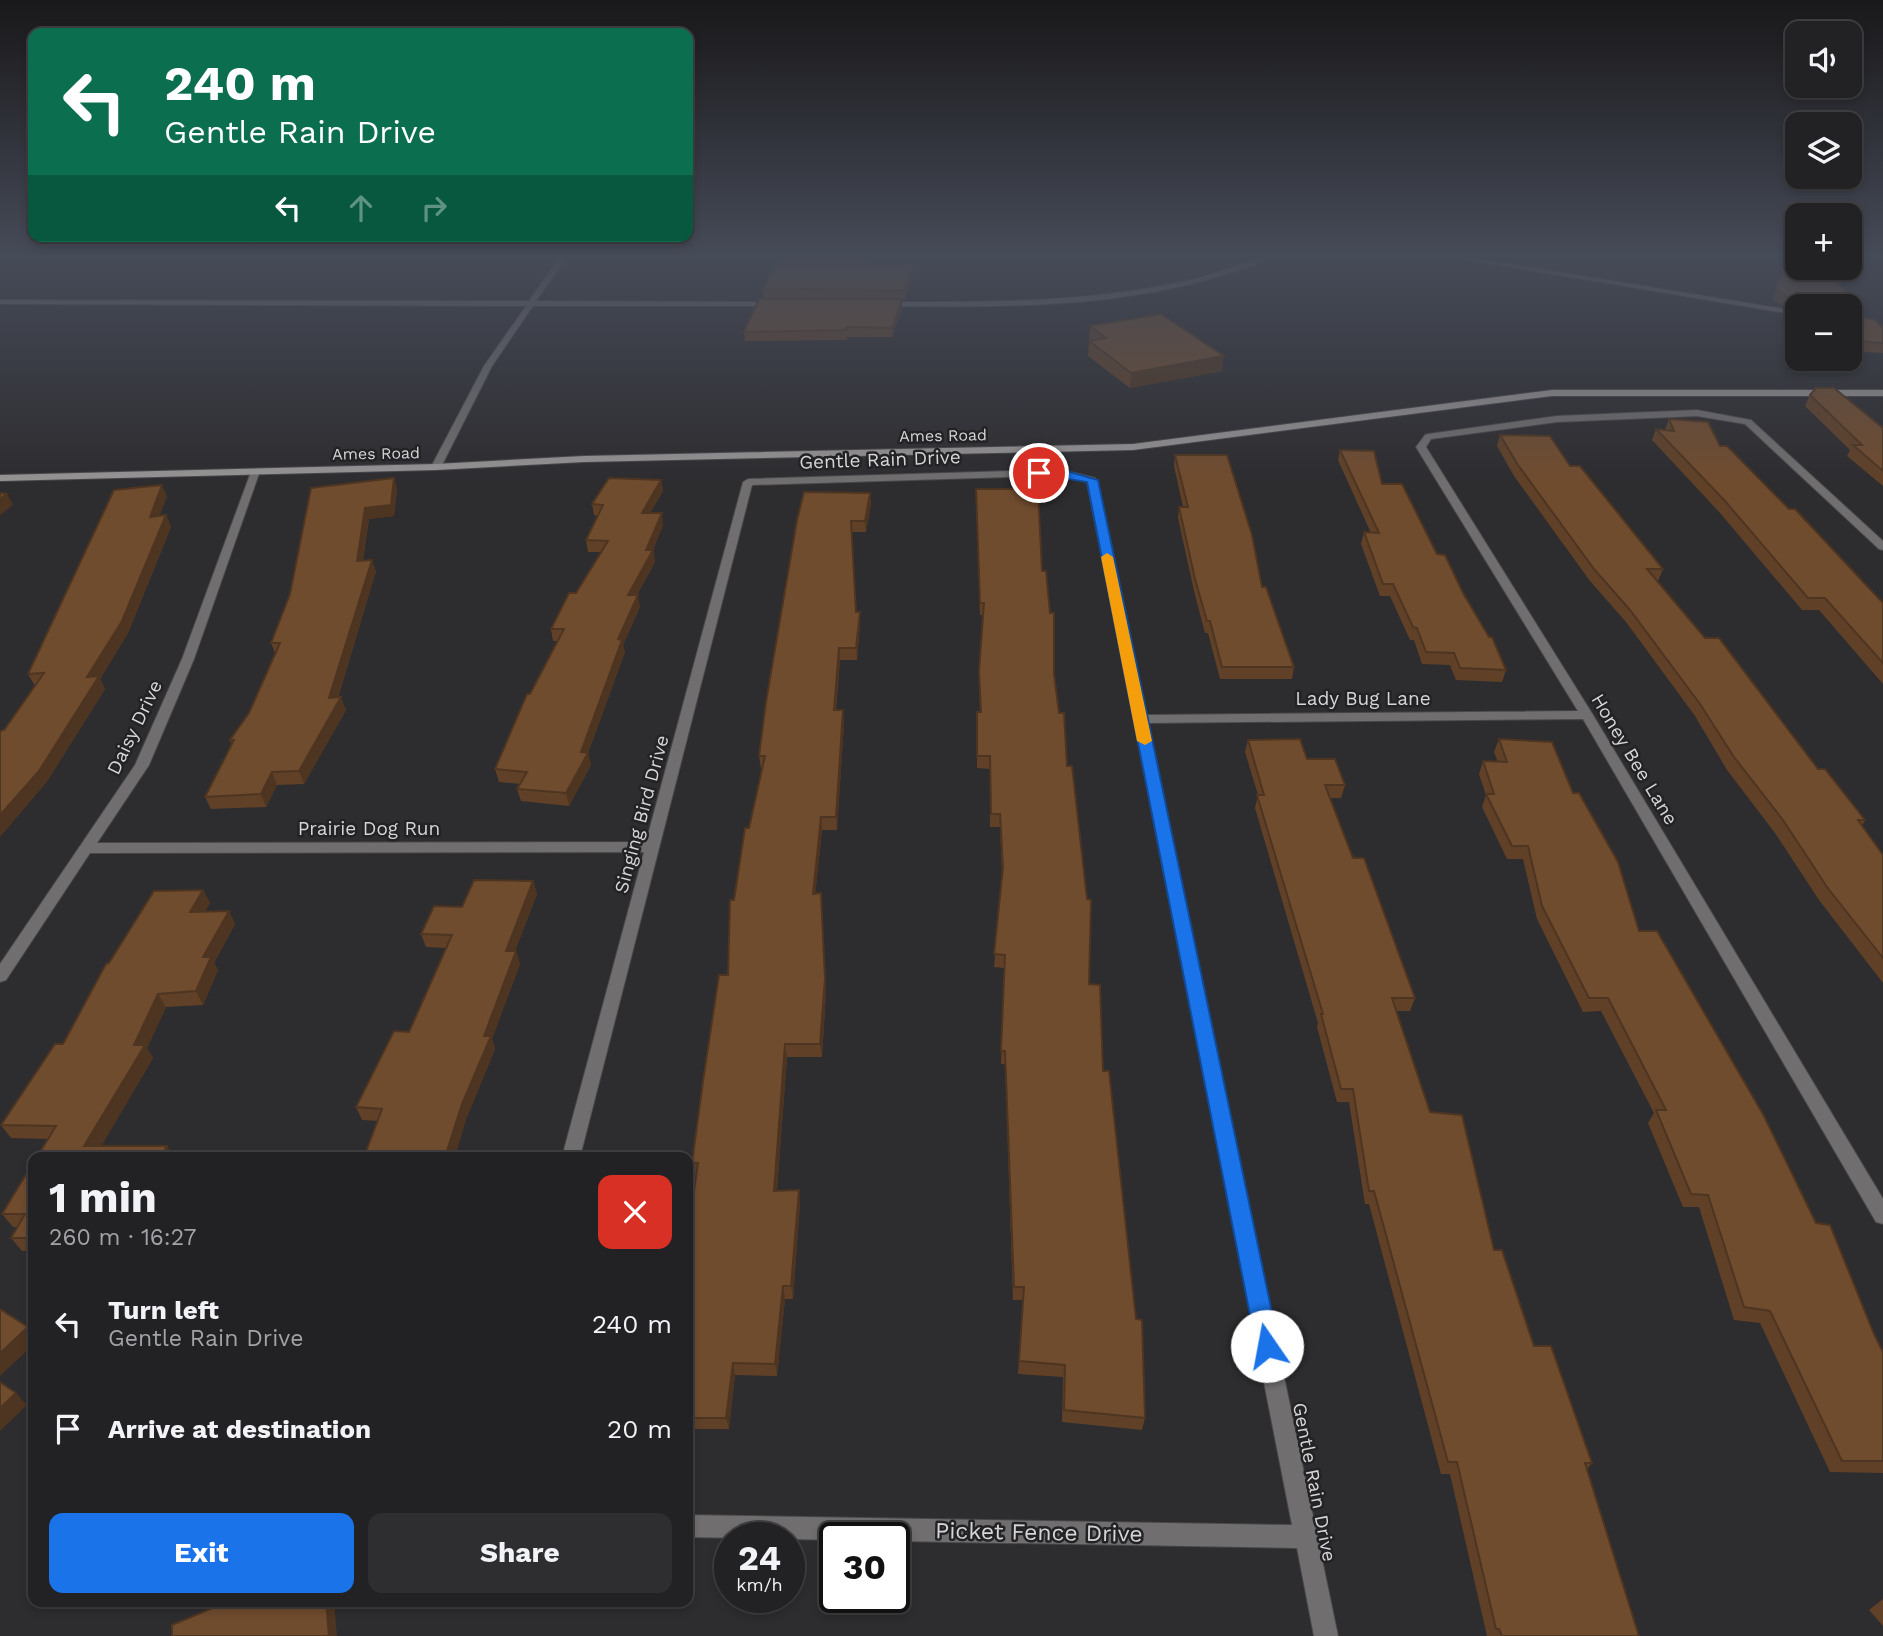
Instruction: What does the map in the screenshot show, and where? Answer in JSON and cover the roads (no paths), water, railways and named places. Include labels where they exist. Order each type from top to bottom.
[{"type":"street","points":[[436,467],[488,366],[513,330]]},
{"type":"street","name":"Ames Road","points":[[0,478],[436,467],[584,459],[1133,447],[1552,393],[1883,393]]},
{"type":"street","name":"Honey Bee Lane","points":[[1883,547],[1748,422],[1697,413],[1557,419],[1428,437],[1421,447],[1587,715],[1883,1216]]},
{"type":"street","name":"Daisy Drive","points":[[0,976],[142,765],[188,659],[255,471]]},
{"type":"street","name":"Gentle Rain Drive","points":[[748,482],[1039,473],[1063,473],[1092,480],[1326,1636]]},
{"type":"street","name":"Singing Bird Drive","points":[[571,1152],[748,482]]},
{"type":"street","name":"Lady Bug Lane","points":[[1140,719],[1587,715]]},
{"type":"street","name":"Prairie Dog Run","points":[[86,848],[652,847]]},
{"type":"street","name":"Picket Fence Drive","points":[[693,1526],[1306,1537]]}]
